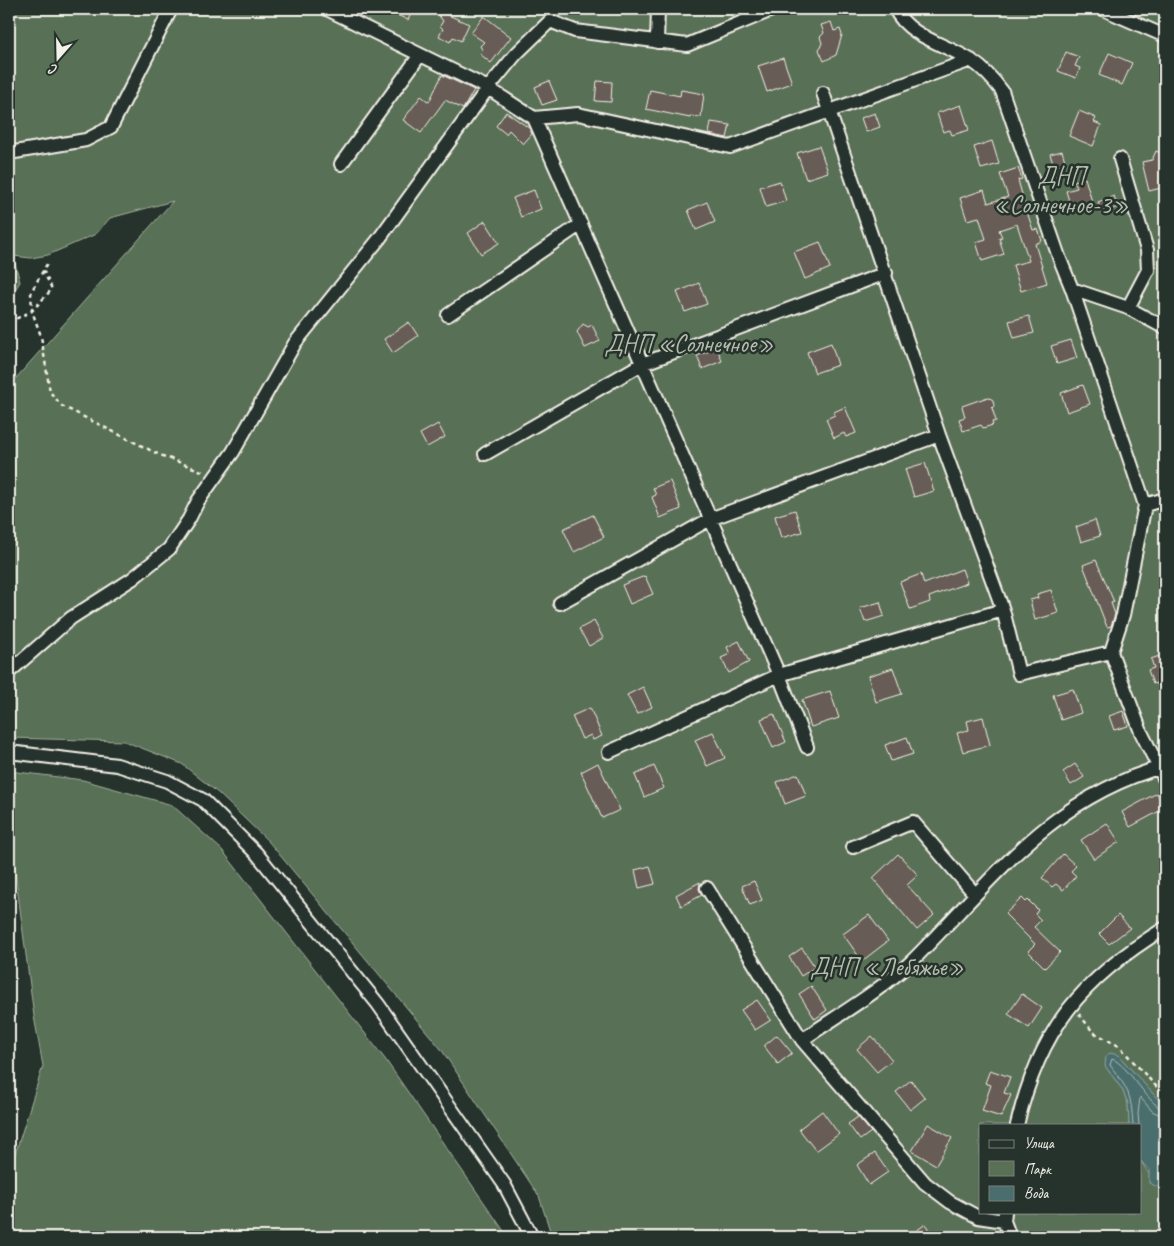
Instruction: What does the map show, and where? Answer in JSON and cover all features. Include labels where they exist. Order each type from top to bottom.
[{"type":"street","points":[[9,153],[86,140],[111,127],[171,9]]},
{"type":"street","points":[[327,9],[488,88],[534,118],[779,675],[807,747]]},
{"type":"street","points":[[657,42],[658,9]]},
{"type":"street","points":[[9,672],[71,618],[132,579],[169,549],[215,476],[233,452],[295,343],[379,239],[488,88],[516,54],[550,21],[575,31],[687,46],[774,9]]},
{"type":"street","points":[[895,9],[911,27],[925,37],[971,60],[990,75],[1002,91],[1058,257],[1072,288],[1144,505],[1123,615],[1111,652],[1120,682],[1161,767],[1165,780]]},
{"type":"street","points":[[1103,9],[1165,36]]},
{"type":"street","points":[[341,164],[420,55]]},
{"type":"street","points":[[534,118],[578,114],[730,147],[828,110],[971,60]]},
{"type":"street","points":[[823,93],[886,273],[939,435],[1003,610],[1019,674],[1111,652]]},
{"type":"street","points":[[1120,159],[1148,250],[1148,270],[1128,308]]},
{"type":"street","points":[[448,315],[581,224]]},
{"type":"street","points":[[485,454],[642,364],[886,273]]},
{"type":"street","points":[[1072,288],[1128,308],[1165,328]]},
{"type":"street","points":[[560,603],[710,519],[939,435]]},
{"type":"street","points":[[1144,505],[1165,499]]},
{"type":"street","points":[[609,752],[779,675],[1003,610]]},
{"type":"street","points":[[9,752],[117,765],[166,781],[203,800],[257,854],[378,1004],[504,1184],[532,1237]]},
{"type":"street","points":[[802,1040],[911,961],[974,893],[1016,852],[1060,816],[1104,790],[1161,767]]},
{"type":"street","points":[[853,847],[913,822],[974,893]]},
{"type":"street","points":[[708,888],[802,1040],[925,1183],[950,1202],[978,1217],[1005,1217],[1010,1237]]},
{"type":"street","points":[[1017,1124],[1023,1100],[1054,1028],[1066,1010],[1098,975],[1165,928]]},
{"type":"path","points":[[47,264],[30,292],[32,311],[41,336],[50,392],[62,406],[158,454],[215,476]]},
{"type":"path","points":[[9,322],[32,311],[52,289],[43,270]]},
{"type":"path","points":[[1066,1010],[1077,1012],[1093,1032],[1119,1046],[1132,1063],[1146,1074],[1165,1096]]},
{"type":"green space","points":[[9,9],[1165,9],[1165,1107],[1118,1055],[1105,1066],[1122,1089],[1128,1104],[1129,1124],[979,1124],[979,1214],[1142,1214],[1142,1163],[1158,1187],[1165,1185],[1165,1237],[552,1237],[539,1196],[441,1049],[269,842],[218,793],[182,764],[124,741],[9,738],[9,386],[173,201],[110,218],[96,234],[48,255],[31,258],[13,256],[20,282],[9,299]]},
{"type":"green space","points":[[9,771],[83,780],[172,805],[222,850],[385,1059],[508,1237],[10,1237],[10,1170],[43,1066],[34,1016],[9,825]]},
{"type":"water","points":[[1110,1053],[1118,1055],[1165,1107],[1165,1185],[1158,1187],[1149,1183],[1149,1170],[1142,1162],[1142,1124],[1129,1124],[1128,1103],[1122,1089],[1105,1066],[1106,1056]]},
{"type":"building","points":[[384,9],[413,9],[408,20]]},
{"type":"building","points":[[434,9],[469,24],[461,41],[453,37],[450,42],[439,36],[443,29],[440,26],[443,21]]},
{"type":"building","points":[[484,16],[511,37],[491,63],[480,54],[483,51],[480,46],[484,42],[471,33]]},
{"type":"building","points":[[831,22],[834,31],[840,29],[842,35],[836,55],[824,61],[819,50],[822,43],[820,37],[824,33],[821,25]]},
{"type":"building","points":[[1066,52],[1079,57],[1075,66],[1080,68],[1076,78],[1058,71]]},
{"type":"building","points":[[1109,53],[1132,63],[1122,85],[1099,75]]},
{"type":"building","points":[[783,58],[792,83],[767,92],[758,66]]},
{"type":"building","points":[[442,75],[474,90],[463,109],[445,100],[421,133],[403,120],[421,96],[429,102]]},
{"type":"building","points":[[549,81],[557,100],[542,105],[535,87]]},
{"type":"building","points":[[597,81],[612,82],[611,102],[595,101]]},
{"type":"building","points":[[650,90],[680,96],[681,90],[704,94],[701,117],[690,116],[690,118],[646,109]]},
{"type":"building","points":[[961,105],[969,130],[952,135],[950,130],[943,132],[937,113]]},
{"type":"building","points":[[1079,111],[1096,118],[1094,122],[1101,125],[1093,146],[1069,136]]},
{"type":"building","points":[[506,112],[529,128],[532,134],[523,144],[509,130],[506,134],[496,126]]},
{"type":"building","points":[[875,113],[880,127],[866,132],[861,118]]},
{"type":"building","points":[[711,122],[730,125],[727,138],[709,134]]},
{"type":"building","points":[[992,141],[999,164],[981,169],[974,147]]},
{"type":"building","points":[[819,146],[828,172],[806,179],[797,153]]},
{"type":"building","points":[[1062,151],[1066,164],[1054,167],[1050,154]]},
{"type":"building","points":[[1156,151],[1165,155],[1165,187],[1149,191],[1142,162],[1152,160]]},
{"type":"building","points":[[1018,168],[1022,179],[1018,180],[1026,209],[1033,230],[1038,229],[1042,241],[1035,244],[1047,283],[1021,291],[1013,265],[1029,261],[1017,224],[999,230],[1002,237],[999,238],[1004,254],[982,261],[976,242],[986,239],[979,217],[967,220],[960,198],[984,190],[988,203],[1008,197],[1000,174]]},
{"type":"building","points":[[1085,178],[1093,205],[1072,211],[1066,191],[1077,188],[1074,181]]},
{"type":"building","points":[[780,181],[786,201],[766,207],[760,187]]},
{"type":"building","points":[[534,190],[541,209],[521,217],[513,198]]},
{"type":"building","points":[[1114,196],[1118,207],[1102,213],[1098,202]]},
{"type":"building","points":[[707,202],[715,222],[696,230],[688,210]]},
{"type":"building","points":[[485,221],[499,243],[481,254],[468,233]]},
{"type":"building","points":[[820,242],[830,268],[805,279],[794,252]]},
{"type":"building","points":[[699,283],[707,304],[685,312],[677,292]]},
{"type":"building","points":[[1029,316],[1034,333],[1014,338],[1009,321]]},
{"type":"building","points":[[409,322],[418,336],[393,353],[384,339]]},
{"type":"building","points":[[583,324],[588,327],[592,325],[600,341],[585,348],[577,332]]},
{"type":"building","points":[[1071,340],[1077,358],[1057,364],[1051,346]]},
{"type":"building","points":[[831,343],[838,365],[815,373],[807,352]]},
{"type":"building","points":[[717,348],[722,361],[702,369],[697,356]]},
{"type":"building","points":[[1083,385],[1090,404],[1067,412],[1061,393]]},
{"type":"building","points":[[988,397],[993,400],[994,406],[992,408],[996,421],[992,422],[993,425],[983,428],[981,425],[963,431],[959,419],[965,417],[962,406]]},
{"type":"building","points":[[845,407],[856,433],[846,437],[844,433],[834,438],[826,419],[835,415],[834,412]]},
{"type":"building","points":[[438,424],[445,437],[427,447],[420,434]]},
{"type":"building","points":[[925,463],[934,491],[914,497],[905,469]]},
{"type":"building","points":[[670,481],[681,509],[660,518],[652,497],[656,495],[653,488]]},
{"type":"building","points":[[795,510],[802,532],[781,538],[775,516]]},
{"type":"building","points":[[593,515],[604,537],[574,552],[563,529]]},
{"type":"building","points":[[1095,520],[1100,536],[1081,542],[1076,527]]},
{"type":"building","points":[[1096,560],[1114,602],[1111,603],[1115,614],[1111,626],[1107,627],[1083,565]]},
{"type":"building","points":[[962,569],[967,583],[929,597],[930,602],[910,609],[900,582],[921,574],[924,584]]},
{"type":"building","points":[[645,576],[653,594],[630,604],[622,585]]},
{"type":"building","points":[[1051,590],[1058,613],[1035,620],[1030,600],[1038,598],[1037,594]]},
{"type":"building","points":[[880,602],[884,616],[865,622],[860,608]]},
{"type":"building","points":[[594,621],[603,638],[589,646],[579,629]]},
{"type":"building","points":[[739,641],[749,662],[729,673],[721,658],[730,654],[727,647]]},
{"type":"building","points":[[1165,654],[1164,703],[1157,683],[1153,684],[1148,670],[1154,668],[1151,659]]},
{"type":"building","points":[[893,668],[902,694],[876,702],[868,676]]},
{"type":"building","points":[[643,687],[652,707],[637,714],[627,695]]},
{"type":"building","points":[[1073,689],[1081,713],[1061,720],[1053,695]]},
{"type":"building","points":[[830,691],[839,718],[811,727],[802,700]]},
{"type":"building","points":[[590,708],[602,736],[593,740],[591,735],[582,739],[572,716]]},
{"type":"building","points":[[1123,711],[1128,726],[1114,730],[1109,716]]},
{"type":"building","points":[[774,714],[786,742],[773,748],[761,719]]},
{"type":"building","points":[[983,717],[990,745],[963,752],[957,733],[969,730],[967,721]]},
{"type":"building","points":[[713,732],[725,758],[707,766],[695,740]]},
{"type":"building","points":[[907,737],[913,754],[891,761],[885,745]]},
{"type":"building","points":[[598,763],[620,810],[602,818],[581,772]]},
{"type":"building","points":[[1075,764],[1084,777],[1071,785],[1063,772]]},
{"type":"building","points":[[654,766],[664,788],[644,797],[635,775]]},
{"type":"building","points":[[798,774],[806,796],[785,804],[777,782]]},
{"type":"building","points":[[1157,793],[1165,808],[1130,827],[1122,812]]},
{"type":"building","points":[[1107,823],[1119,842],[1094,859],[1081,840]]},
{"type":"building","points":[[898,854],[918,875],[907,885],[934,915],[917,930],[873,878]]},
{"type":"building","points":[[1063,854],[1076,866],[1071,871],[1076,876],[1063,890],[1056,884],[1052,887],[1042,878]]},
{"type":"building","points":[[650,866],[655,884],[639,888],[635,870]]},
{"type":"building","points":[[754,881],[762,900],[750,905],[742,886]]},
{"type":"building","points":[[700,882],[699,889],[702,895],[681,906],[676,895]]},
{"type":"building","points":[[1022,898],[1026,902],[1028,900],[1038,910],[1035,914],[1041,920],[1034,927],[1060,952],[1045,968],[1028,951],[1035,944],[1005,914]]},
{"type":"building","points":[[869,915],[888,941],[862,961],[843,934]]},
{"type":"building","points":[[1118,915],[1130,928],[1109,944],[1099,934]]},
{"type":"building","points":[[802,948],[815,967],[801,976],[789,957]]},
{"type":"building","points":[[811,986],[827,1010],[815,1019],[799,994]]},
{"type":"building","points":[[1022,994],[1042,1008],[1029,1028],[1008,1014]]},
{"type":"building","points":[[757,1000],[771,1020],[755,1030],[741,1010]]},
{"type":"building","points":[[777,1035],[792,1053],[778,1064],[764,1046]]},
{"type":"building","points":[[872,1036],[892,1060],[877,1072],[857,1049]]},
{"type":"building","points":[[990,1070],[1010,1077],[1004,1093],[1011,1095],[1001,1117],[982,1111],[991,1085],[985,1083]]},
{"type":"building","points":[[911,1080],[925,1098],[910,1110],[896,1092]]},
{"type":"building","points":[[822,1111],[839,1134],[816,1151],[799,1129]]},
{"type":"building","points":[[858,1117],[871,1132],[860,1140],[848,1124]]},
{"type":"building","points":[[928,1124],[952,1138],[936,1165],[912,1151]]},
{"type":"building","points":[[875,1153],[888,1172],[869,1185],[857,1165]]},
{"type":"building","points":[[926,1224],[935,1237],[907,1237]]},
{"type":"park label","name":"ДНП «Солнечное-3»","points":[[1061,190]]},
{"type":"park label","name":"ДНП «Солнечное»","points":[[689,343]]},
{"type":"park label","name":"ДНП «Лебяжье»","points":[[887,966]]}]
